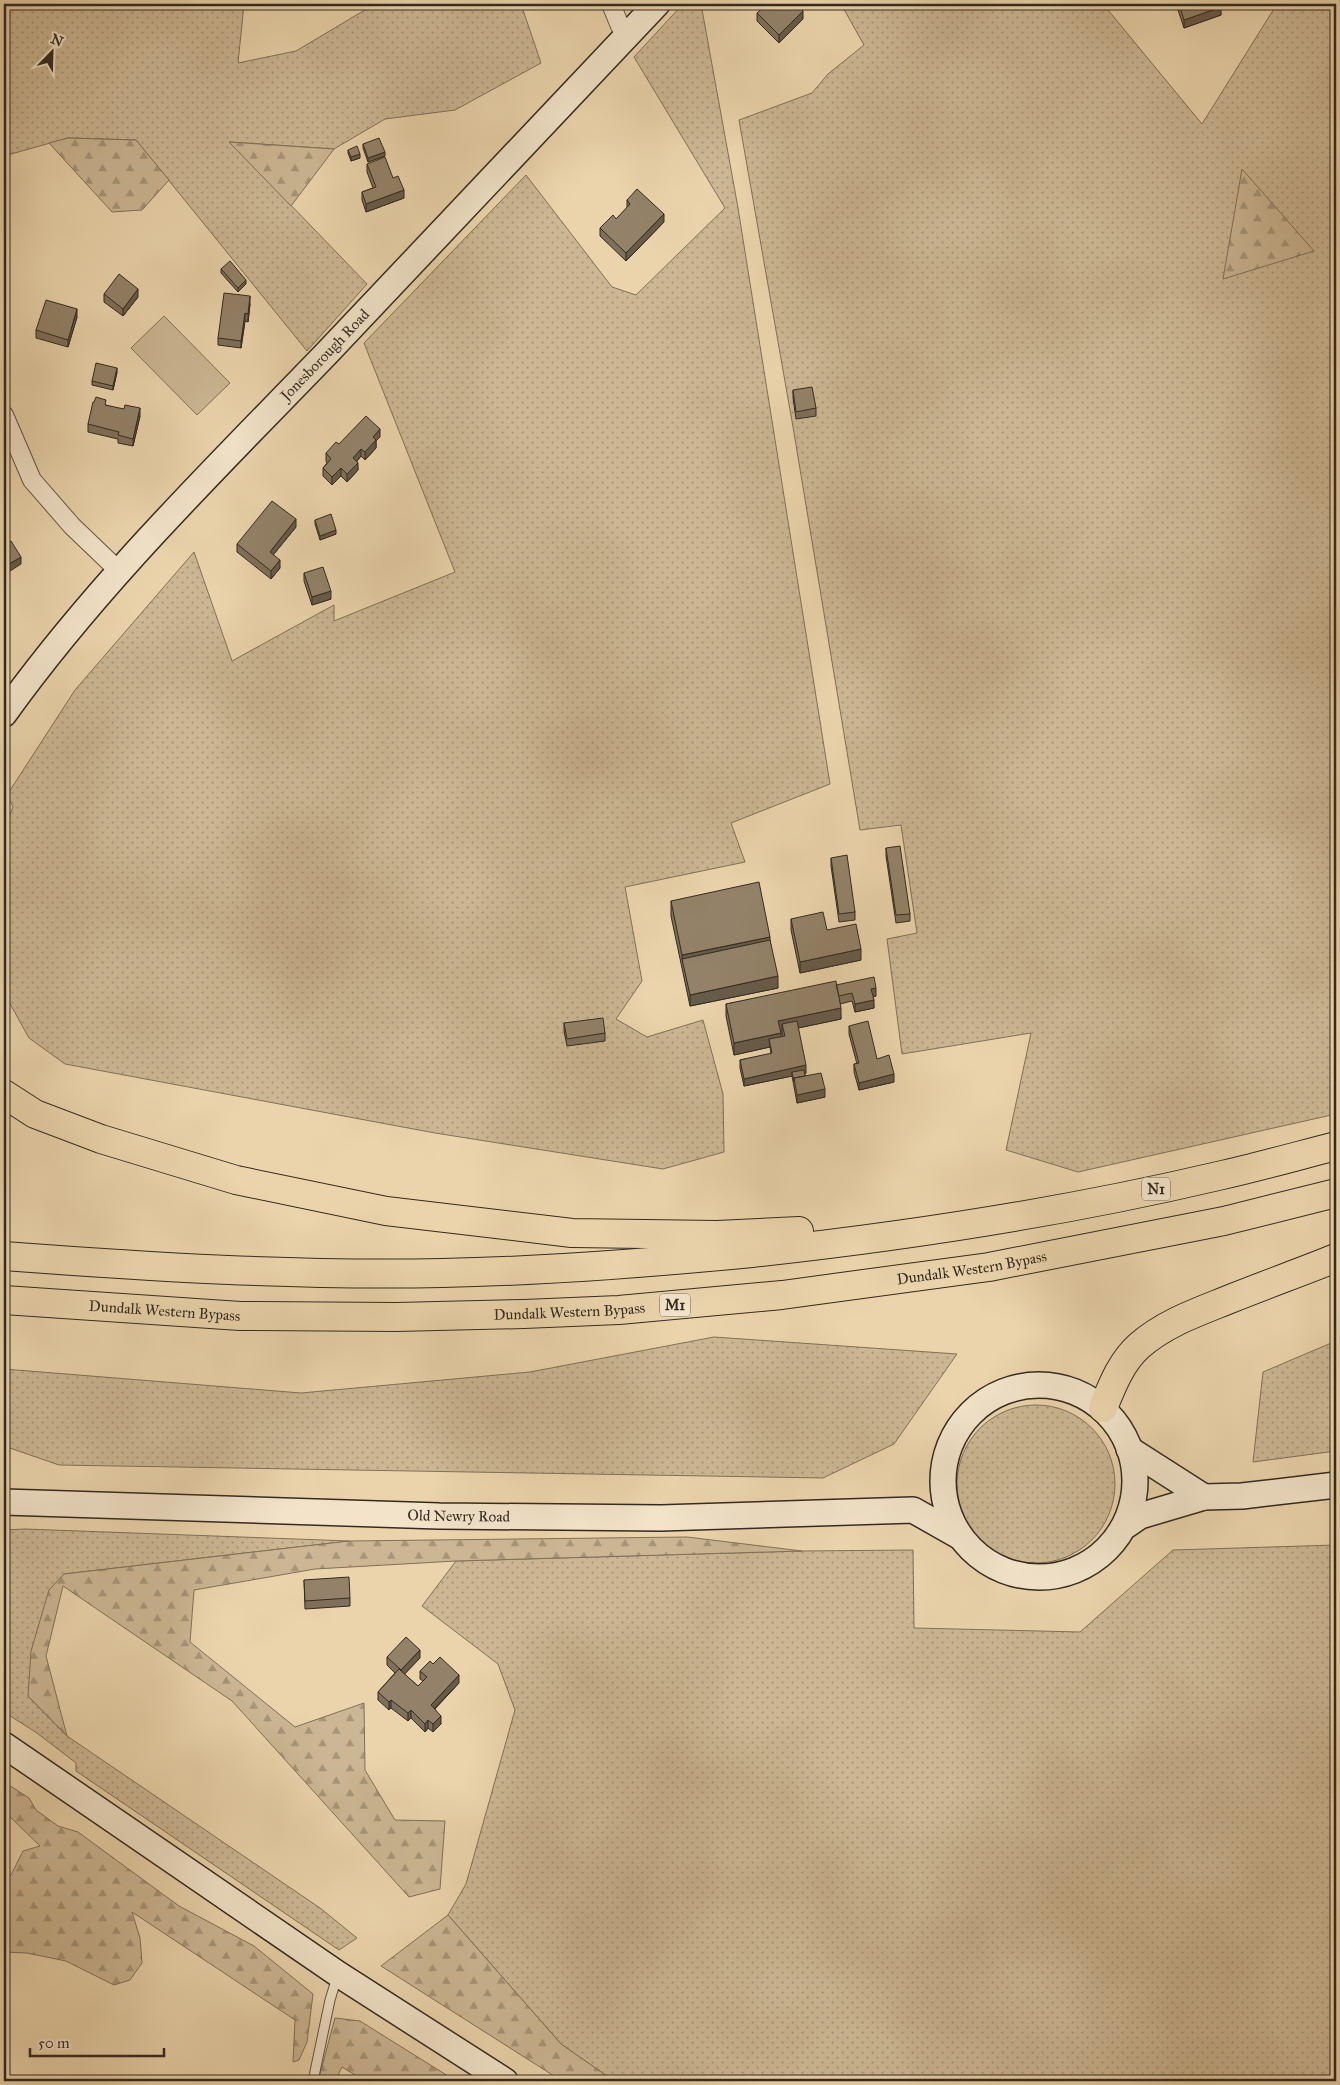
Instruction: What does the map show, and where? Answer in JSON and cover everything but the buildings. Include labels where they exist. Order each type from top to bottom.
[{"type":"highway","points":[[4,1094],[35,1114],[101,1139],[236,1180],[386,1212],[572,1233],[717,1235],[974,1223]]},
{"type":"highway","name":"N1","points":[[974,1223],[1044,1212],[1162,1188],[1336,1146]]},
{"type":"highway","name":"Dundalk Western Bypass","points":[[4,1300],[240,1316],[406,1317],[629,1309],[782,1295],[989,1267],[1224,1221],[1336,1193]]},
{"type":"highway","points":[[4,1256],[282,1273],[442,1274],[613,1266],[818,1246],[974,1223]]},
{"type":"highway","points":[[1103,1408],[1123,1365],[1138,1347],[1160,1330],[1192,1315],[1336,1258]]},
{"type":"main road","name":"Jonesborough Road","points":[[4,714],[40,664],[79,617],[163,524],[657,4]]},
{"type":"main road","points":[[942,1475],[913,1510],[958,1536],[982,1560],[1012,1575],[1046,1578],[1079,1570],[1107,1552],[1126,1525],[1136,1492],[1134,1461],[1123,1432],[1103,1408],[1076,1392],[1047,1385],[1016,1387],[988,1399],[965,1419],[949,1445],[942,1475],[945,1505],[958,1536]]},
{"type":"main road","points":[[1129,1449],[1204,1497]]},
{"type":"main road","points":[[1126,1525],[1140,1516],[1204,1497],[1242,1496],[1336,1484]]},
{"type":"main road","name":"Old Newry Road","points":[[4,1503],[439,1516],[661,1518],[913,1510]]},
{"type":"main road","points":[[4,1745],[338,1974],[504,2081]]},
{"type":"street","points":[[611,4],[620,26],[628,35]]},
{"type":"street","points":[[4,415],[32,480],[72,526],[120,572]]},
{"type":"lane","points":[[314,2081],[330,2000],[338,1974]]},
{"type":"green space","points":[[4,4],[244,4],[238,63],[296,51],[375,4],[521,4],[541,63],[455,110],[385,119],[334,149],[230,142],[367,284],[307,351],[136,140],[68,138],[4,156]]},
{"type":"green space","points":[[683,4],[701,4],[738,208],[830,784],[731,823],[745,862],[625,887],[642,981],[616,1019],[647,1037],[703,1020],[723,1094],[724,1152],[663,1169],[435,1133],[65,1064],[29,1038],[4,993],[4,829],[13,807],[7,795],[75,690],[194,552],[232,661],[334,605],[334,621],[455,572],[364,343],[526,175],[612,287],[636,295],[725,208],[634,57]]},
{"type":"green space","points":[[841,4],[1103,4],[1202,124],[1277,4],[1336,4],[1336,1114],[1078,1172],[1006,1150],[1031,1033],[902,1054],[887,939],[917,933],[901,825],[860,830],[793,427],[739,120],[812,93],[828,74],[864,45]]},
{"type":"green space","points":[[68,138],[136,140],[169,180],[142,210],[112,212],[49,143]]},
{"type":"green space","points":[[229,142],[334,149],[291,206]]},
{"type":"green space","points":[[1242,169],[1314,251],[1223,279]]},
{"type":"green space","points":[[164,316],[230,383],[197,415],[131,348]]},
{"type":"green space","points":[[714,1337],[957,1354],[894,1444],[823,1478],[59,1465],[4,1446],[4,1369],[301,1393],[530,1372]]},
{"type":"green space","points":[[1336,1341],[1336,1451],[1253,1462],[1263,1372]]},
{"type":"green space","points":[[1036,1405],[1066,1411],[1092,1428],[1109,1454],[1115,1484],[1109,1514],[1092,1540],[1066,1557],[1036,1563],[1006,1557],[980,1540],[963,1514],[957,1484],[963,1454],[980,1428],[1006,1411]]},
{"type":"green space","points":[[25,1529],[349,1541],[64,1574],[28,1696],[67,1736],[320,1908],[357,1938],[339,1950],[76,1771],[76,1763],[37,1733],[4,1712],[4,1530]]},
{"type":"green space","points":[[687,1537],[802,1551],[456,1561],[315,1569],[194,1590],[190,1642],[295,1727],[364,1703],[365,1770],[395,1820],[445,1821],[440,1889],[409,1897],[232,1701],[63,1586],[46,1656],[67,1736],[28,1696],[31,1651],[49,1590],[64,1574],[349,1541]]},
{"type":"green space","points":[[1336,1545],[1336,2073],[1327,2081],[614,2081],[561,2044],[448,1915],[466,1884],[515,1710],[498,1664],[422,1606],[456,1561],[802,1551],[913,1550],[914,1628],[1080,1632],[1173,1550]]},
{"type":"green space","points":[[4,1782],[29,1798],[36,1810],[58,1826],[78,1832],[179,1906],[254,1946],[313,1994],[307,2042],[299,2060],[293,2062],[295,2020],[132,1912],[140,1938],[142,1963],[130,1980],[114,1985],[66,1961],[27,1953],[4,1952],[4,1880],[11,1875],[23,1851],[40,1846],[4,1811]]},
{"type":"green space","points":[[448,1915],[561,2044],[614,2081],[562,2081],[381,1966]]},
{"type":"green space","points":[[335,2018],[360,2021],[456,2081],[365,2081],[342,2067],[335,2081],[318,2081]]}]
